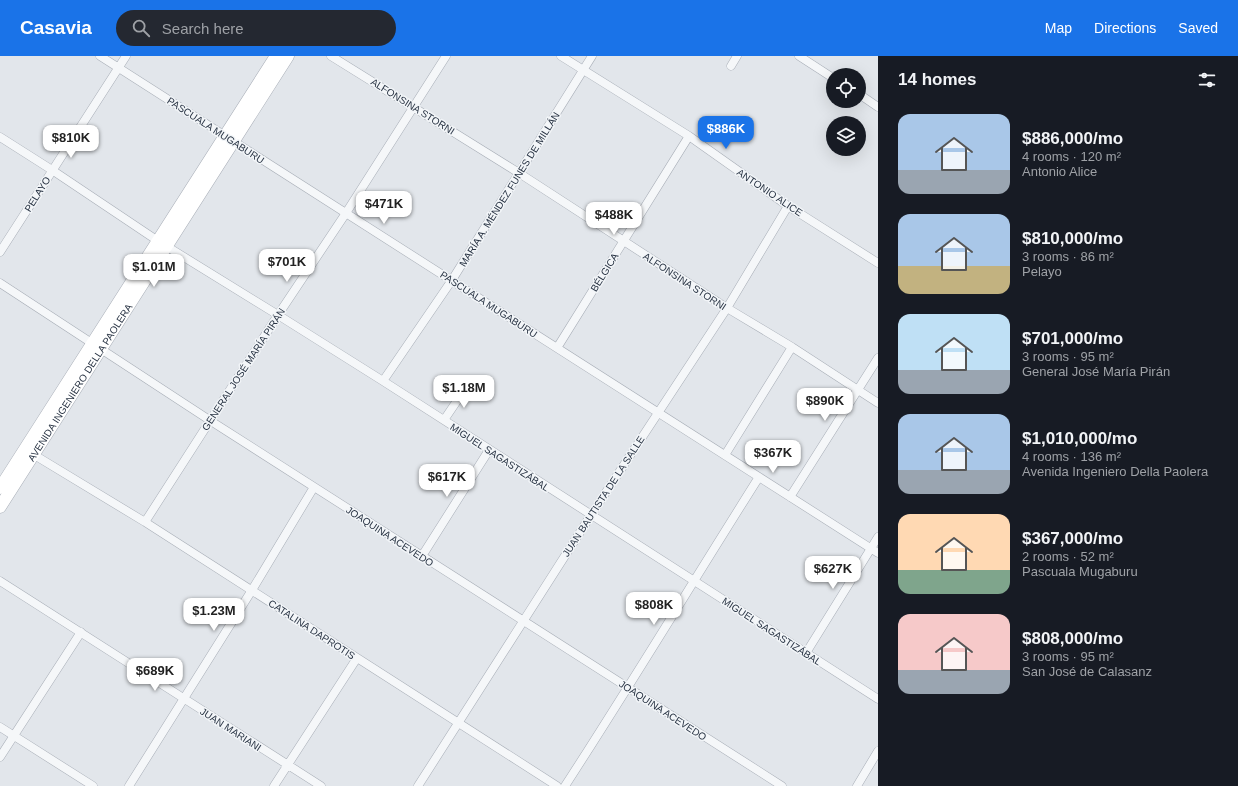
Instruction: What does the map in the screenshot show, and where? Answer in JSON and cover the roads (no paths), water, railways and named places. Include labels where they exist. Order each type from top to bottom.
[{"type":"main road","name":"AVENIDA INGENIERO DELLA PAOLERA","points":[[229,139],[276,56]]},
{"type":"main road","name":"AVENIDA INGENIERO DELLA PAOLERA","points":[[0,507],[29,452],[96,346],[229,139],[288,56]]},
{"type":"main road","name":"AVENIDA INGENIERO DELLA PAOLERA","points":[[0,488],[29,452]]},
{"type":"street","name":"PASCUALA MUGABURU","points":[[100,56],[874,551]]},
{"type":"street","name":"PELAYO","points":[[0,252],[126,56]]},
{"type":"street","name":"ALFONSINA STORNI","points":[[331,56],[414,107],[878,403]]},
{"type":"street","name":"GENERAL JOSÉ MARÍA PIRÁN","points":[[145,522],[446,56]]},
{"type":"street","name":"ANTONIO ALICE","points":[[561,56],[689,136],[788,206],[878,263]]},
{"type":"street","name":"MARÍA A. MÉNDEZ FUNES DE MILLÁN","points":[[383,381],[452,280],[592,56]]},
{"type":"street","points":[[731,66],[737,56]]},
{"type":"street","points":[[800,56],[826,73]]},
{"type":"street","points":[[866,98],[878,106]]},
{"type":"street","name":"BÉLGICA","points":[[557,348],[689,136]]},
{"type":"street","name":"MIGUEL SAGASTIZÁBAL","points":[[0,137],[162,244],[383,381],[878,699]]},
{"type":"street","name":"JUAN BAUTISTA DE LA SALLE","points":[[418,786],[591,515],[727,308],[788,206]]},
{"type":"street","name":"JOAQUINA ACEVEDO","points":[[0,283],[210,421],[782,786]]},
{"type":"street","points":[[725,455],[792,347]]},
{"type":"street","points":[[790,497],[878,358]]},
{"type":"street","points":[[444,420],[467,386]]},
{"type":"street","points":[[422,556],[489,450]]},
{"type":"street","name":"CATALINA DAPROTIS","points":[[29,452],[145,522],[557,786]]},
{"type":"street","points":[[565,786],[628,688],[759,477]]},
{"type":"street","points":[[129,786],[252,590],[314,487]]},
{"type":"street","points":[[806,653],[874,551],[878,537]]},
{"type":"street","name":"JUAN MARIANI","points":[[0,581],[321,786]]},
{"type":"street","points":[[0,757],[81,632]]},
{"type":"street","points":[[274,786],[357,658]]},
{"type":"street","points":[[0,727],[93,786]]},
{"type":"street","points":[[857,786],[878,751]]}]
